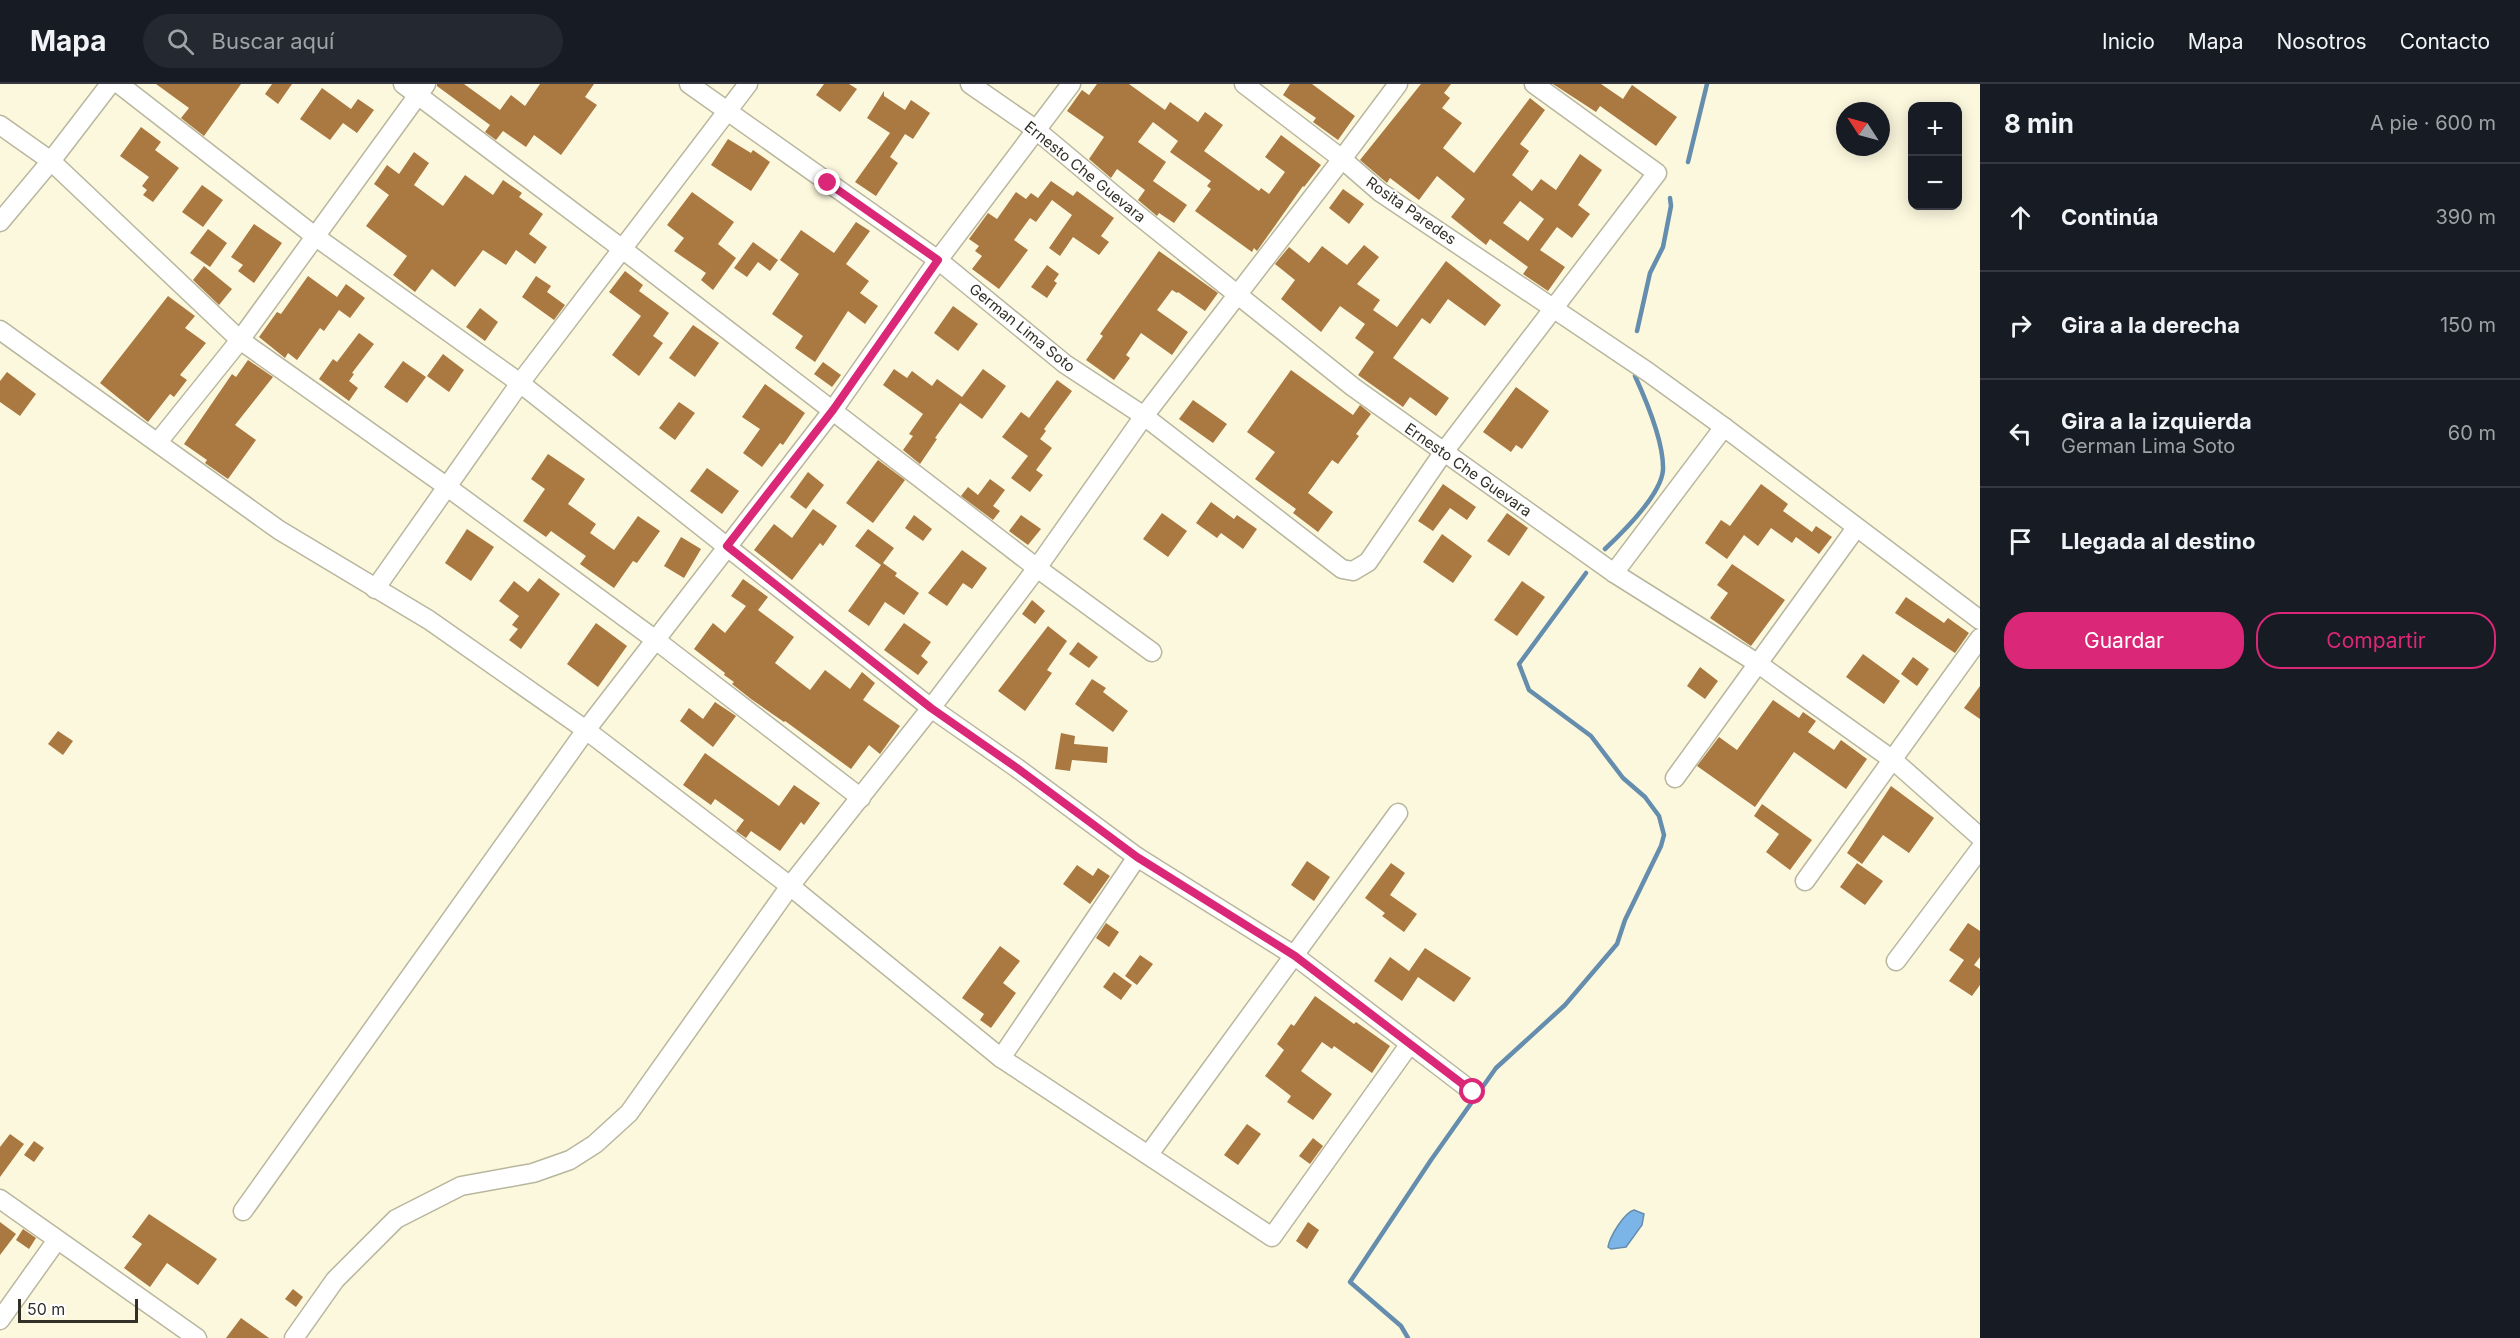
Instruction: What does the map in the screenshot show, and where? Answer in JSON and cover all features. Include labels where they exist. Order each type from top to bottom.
[{"type":"street","points":[[0,222],[51,161],[110,84]]},
{"type":"street","points":[[119,84],[316,237],[520,383],[931,708],[1137,857],[1295,956],[1473,1092]]},
{"type":"street","points":[[403,84],[422,90],[621,248],[1037,568],[1152,652]]},
{"type":"street","name":"German Lima Soto","points":[[689,84],[938,260],[1065,364],[1144,416],[1342,568],[1353,572],[1368,562],[1443,453]]},
{"type":"street","points":[[375,589],[520,383],[748,84]]},
{"type":"street","name":"Ernesto Che Guevara","points":[[970,84],[1035,129],[1138,215],[1353,387],[1614,573],[1757,663],[1893,760],[1980,837]]},
{"type":"street","points":[[243,1211],[586,730],[657,641],[727,546],[833,410],[938,260],[1071,84]]},
{"type":"street","name":"Rosita Paredes","points":[[1244,84],[1342,159],[1380,192],[1724,427],[1980,621]]},
{"type":"street","points":[[294,1338],[335,1280],[396,1220],[461,1186],[533,1173],[570,1160],[595,1144],[629,1113],[790,886],[931,708],[1037,568],[1144,416],[1398,84]]},
{"type":"street","points":[[1443,453],[1657,173],[1534,84]]},
{"type":"street","points":[[158,442],[240,340],[422,90]]},
{"type":"street","points":[[0,125],[51,161],[240,340],[446,486],[657,641],[861,798]]},
{"type":"street","points":[[0,330],[279,530],[429,620],[586,730],[790,886],[1001,1058],[1272,1237],[1409,1045]]},
{"type":"street","points":[[1614,573],[1724,427]]},
{"type":"street","points":[[1675,778],[1856,528]]},
{"type":"street","points":[[1805,881],[1980,638]]},
{"type":"street","points":[[1149,1154],[1398,813]]},
{"type":"street","points":[[1896,961],[1980,849]]},
{"type":"street","points":[[1001,1058],[1137,857]]},
{"type":"street","points":[[0,1199],[197,1338]]},
{"type":"street","points":[[0,1320],[57,1240]]},
{"type":"water","points":[[1634,1210],[1644,1214],[1642,1225],[1626,1247],[1611,1249],[1608,1247],[1614,1231]]},
{"type":"building","points":[[156,84],[241,84],[204,136],[181,118],[189,108]]},
{"type":"building","points":[[272,84],[292,84],[278,104],[265,94]]},
{"type":"building","points":[[437,84],[464,84],[500,110],[511,95],[525,106],[540,84],[594,84],[585,97],[597,105],[561,155],[534,135],[526,147],[503,131],[496,140],[485,132],[490,125]]},
{"type":"building","points":[[824,84],[849,84],[857,89],[840,112],[816,95]]},
{"type":"building","points":[[1097,84],[1129,84],[1165,110],[1170,102],[1198,122],[1205,112],[1223,125],[1204,151],[1259,191],[1261,188],[1269,194],[1285,172],[1265,157],[1281,135],[1321,165],[1303,186],[1257,251],[1254,248],[1252,252],[1195,211],[1211,189],[1207,186],[1211,181],[1170,152],[1178,141],[1153,122],[1138,142],[1166,162],[1153,181],[1187,205],[1174,223],[1159,213],[1157,216],[1138,200],[1145,190],[1117,169],[1111,178],[1089,159],[1104,137],[1067,111],[1082,90],[1089,95]]},
{"type":"building","points":[[1290,84],[1312,84],[1355,116],[1338,140],[1313,122],[1316,118],[1283,95]]},
{"type":"building","points":[[1421,84],[1451,84],[1444,93],[1450,98],[1442,108],[1462,123],[1443,148],[1474,173],[1530,98],[1545,110],[1520,144],[1529,151],[1512,175],[1532,191],[1541,179],[1556,190],[1580,154],[1602,170],[1578,205],[1590,214],[1572,238],[1557,227],[1540,250],[1565,267],[1548,291],[1523,274],[1528,267],[1490,239],[1486,245],[1451,217],[1465,199],[1437,176],[1419,200],[1390,178],[1387,183],[1360,160]],"holes":[[[1520,201],[1544,219],[1528,241],[1503,223]]]},
{"type":"building","points":[[1553,84],[1601,84],[1623,99],[1632,85],[1677,117],[1656,146],[1600,106],[1596,112]]},
{"type":"building","points":[[322,88],[351,109],[358,99],[374,110],[357,133],[343,123],[330,140],[300,119]]},
{"type":"building","points":[[884,91],[884,96],[905,110],[911,100],[930,113],[913,139],[905,134],[890,157],[898,163],[876,196],[855,182],[890,133],[867,118]]},
{"type":"building","points":[[141,127],[161,142],[155,150],[179,168],[153,202],[143,195],[147,190],[142,186],[149,177],[120,156]]},
{"type":"building","points":[[728,139],[751,153],[753,150],[770,162],[751,191],[711,165]]},
{"type":"building","points":[[414,152],[429,163],[414,185],[443,206],[465,175],[493,195],[503,180],[522,193],[519,197],[543,214],[529,234],[547,247],[535,264],[516,250],[506,265],[483,250],[455,287],[432,269],[415,292],[393,275],[407,256],[366,226],[389,195],[374,184],[387,165],[399,174]]},
{"type":"building","points":[[1051,181],[1073,196],[1077,191],[1114,218],[1101,236],[1109,242],[1099,255],[1073,237],[1060,256],[1049,248],[1072,215],[1052,200],[1036,222],[1030,218],[1014,240],[1028,250],[999,289],[972,269],[982,256],[975,251],[979,246],[969,239],[988,213],[997,219],[1016,192],[1026,199],[1031,193],[1038,198]]},
{"type":"building","points":[[202,185],[223,200],[203,227],[182,212]]},
{"type":"building","points":[[1343,189],[1364,204],[1349,224],[1329,208]]},
{"type":"building","points":[[692,192],[734,222],[718,244],[736,258],[713,290],[701,280],[706,273],[674,251],[684,238],[667,225]]},
{"type":"building","points":[[856,222],[870,231],[846,264],[869,281],[860,293],[878,306],[865,324],[848,311],[815,362],[795,348],[803,336],[772,314],[799,274],[780,260],[801,230],[834,253]]},
{"type":"building","points":[[254,224],[282,243],[254,283],[238,271],[243,265],[231,257]]},
{"type":"building","points":[[208,229],[227,243],[210,267],[190,253]]},
{"type":"building","points":[[753,242],[778,260],[770,271],[758,262],[747,277],[734,268]]},
{"type":"building","points":[[1364,245],[1379,257],[1357,284],[1380,300],[1373,310],[1397,327],[1446,261],[1501,305],[1485,326],[1448,299],[1430,324],[1422,318],[1393,358],[1449,398],[1436,416],[1410,397],[1403,407],[1358,375],[1374,352],[1355,338],[1365,324],[1340,306],[1321,332],[1281,299],[1295,280],[1275,264],[1289,247],[1309,263],[1322,246],[1347,265]]},
{"type":"building","points":[[1159,251],[1218,293],[1205,311],[1172,290],[1157,310],[1188,332],[1172,355],[1141,333],[1126,355],[1130,358],[1114,380],[1086,360],[1103,336],[1100,334]]},
{"type":"building","points":[[1047,265],[1059,274],[1054,281],[1057,283],[1047,298],[1031,287]]},
{"type":"building","points":[[204,266],[232,289],[219,305],[193,280]]},
{"type":"building","points":[[625,271],[643,285],[639,291],[669,313],[653,336],[663,343],[639,376],[612,355],[641,316],[609,292]]},
{"type":"building","points":[[308,276],[337,297],[346,284],[365,298],[350,318],[339,310],[324,331],[320,328],[297,360],[288,353],[285,358],[259,337],[277,312],[281,314]]},
{"type":"building","points":[[536,276],[551,286],[547,292],[565,305],[554,320],[522,297]]},
{"type":"building","points":[[168,296],[195,316],[185,328],[206,343],[180,375],[187,380],[174,397],[170,394],[148,422],[100,383]]},
{"type":"building","points":[[953,306],[978,324],[958,351],[934,333]]},
{"type":"building","points":[[480,308],[498,322],[485,341],[466,327]]},
{"type":"building","points":[[693,325],[719,343],[695,377],[669,358]]},
{"type":"building","points":[[359,333],[374,344],[352,373],[354,374],[349,381],[358,388],[349,401],[319,379],[333,359],[337,362]]},
{"type":"building","points":[[443,354],[464,370],[449,392],[427,376]]},
{"type":"building","points":[[248,360],[273,377],[235,425],[256,440],[228,479],[184,444],[232,374],[236,377]]},
{"type":"building","points":[[403,361],[426,377],[407,403],[384,387]]},
{"type":"building","points":[[823,362],[841,375],[832,387],[814,374]]},
{"type":"building","points":[[894,369],[907,378],[912,371],[932,386],[937,379],[962,397],[983,369],[1006,386],[982,419],[960,403],[920,464],[903,450],[913,436],[909,434],[923,414],[883,385]]},
{"type":"building","points":[[1291,370],[1353,415],[1360,405],[1371,414],[1356,434],[1359,436],[1338,464],[1332,460],[1308,493],[1333,512],[1318,532],[1293,513],[1296,509],[1255,479],[1275,452],[1247,432]]},
{"type":"building","points":[[7,372],[36,394],[20,416],[0,402],[0,381]]},
{"type":"building","points":[[1057,380],[1072,391],[1044,429],[1046,431],[1040,439],[1052,448],[1036,470],[1043,475],[1030,492],[1011,478],[1028,456],[1002,437],[1021,412],[1029,418]]},
{"type":"building","points":[[765,384],[805,413],[783,445],[780,443],[762,467],[743,453],[760,429],[742,417]]},
{"type":"building","points":[[1516,387],[1549,411],[1522,449],[1516,445],[1511,452],[1483,432]]},
{"type":"building","points":[[1193,400],[1227,424],[1213,443],[1179,419]]},
{"type":"building","points":[[679,402],[695,413],[675,440],[659,428]]},
{"type":"building","points":[[548,454],[585,479],[568,504],[596,524],[590,533],[614,550],[638,516],[660,531],[637,563],[633,561],[614,588],[580,564],[586,556],[551,531],[546,537],[523,521],[545,489],[531,479]]},
{"type":"building","points":[[878,460],[905,480],[873,523],[846,503]]},
{"type":"building","points":[[707,468],[739,491],[722,514],[690,491]]},
{"type":"building","points":[[808,472],[824,485],[806,509],[790,497]]},
{"type":"building","points":[[990,479],[1005,490],[993,506],[1000,511],[993,520],[961,496],[968,487],[978,495]]},
{"type":"building","points":[[1443,484],[1476,507],[1467,520],[1450,508],[1433,531],[1418,521]]},
{"type":"building","points":[[1761,484],[1788,504],[1783,511],[1812,532],[1816,526],[1832,537],[1819,554],[1796,537],[1792,543],[1771,528],[1758,546],[1744,535],[1727,559],[1705,543],[1721,520],[1730,526]]},
{"type":"building","points":[[1211,502],[1234,519],[1237,515],[1257,529],[1243,549],[1221,533],[1217,538],[1196,523]]},
{"type":"building","points":[[813,509],[837,526],[823,546],[820,543],[792,580],[754,550],[774,524],[792,538]]},
{"type":"building","points":[[1162,513],[1187,531],[1168,557],[1143,539]]},
{"type":"building","points":[[1507,513],[1528,528],[1509,556],[1487,541]]},
{"type":"building","points":[[914,515],[932,529],[923,541],[905,528]]},
{"type":"building","points":[[1021,515],[1041,529],[1028,545],[1009,531]]},
{"type":"building","points":[[467,529],[494,547],[471,581],[445,563]]},
{"type":"building","points":[[868,529],[894,548],[883,563],[897,573],[895,576],[919,593],[904,615],[885,602],[869,626],[848,611],[881,565],[855,546]]},
{"type":"building","points":[[1442,534],[1472,556],[1453,583],[1423,562]]},
{"type":"building","points":[[681,537],[701,549],[684,578],[664,566]]},
{"type":"building","points":[[962,550],[987,568],[972,589],[963,583],[947,606],[928,593]]},
{"type":"building","points":[[1732,564],[1785,600],[1751,646],[1710,618],[1728,593],[1717,585]]},
{"type":"building","points":[[539,578],[560,594],[521,649],[509,640],[518,629],[512,625],[519,616],[499,601],[514,581],[528,592]]},
{"type":"building","points":[[743,579],[768,597],[758,610],[794,637],[775,663],[810,690],[825,670],[850,689],[862,672],[875,683],[863,700],[900,726],[880,754],[869,745],[851,769],[751,699],[732,684],[734,682],[724,675],[725,673],[694,649],[713,623],[725,633],[746,606],[731,596]]},
{"type":"building","points":[[1522,581],[1545,597],[1517,636],[1494,620]]},
{"type":"building","points":[[1906,597],[1944,623],[1948,618],[1969,633],[1955,653],[1895,613]]},
{"type":"building","points":[[1032,600],[1045,611],[1035,624],[1022,614]]},
{"type":"building","points":[[596,623],[627,646],[598,687],[567,664]]},
{"type":"building","points":[[904,623],[931,642],[921,656],[928,662],[918,675],[884,650]]},
{"type":"building","points":[[1048,626],[1067,641],[1047,670],[1052,673],[1025,711],[998,691]]},
{"type":"building","points":[[1078,642],[1098,657],[1089,668],[1069,654]]},
{"type":"building","points":[[1863,654],[1900,681],[1884,704],[1846,677]]},
{"type":"building","points":[[1913,657],[1929,669],[1917,686],[1901,674]]},
{"type":"building","points":[[1700,667],[1718,681],[1705,699],[1687,686]]},
{"type":"building","points":[[1092,679],[1106,688],[1103,692],[1128,711],[1113,732],[1075,704]]},
{"type":"building","points":[[1980,686],[1980,719],[1964,708]]},
{"type":"building","points":[[1773,700],[1799,718],[1803,712],[1816,721],[1808,732],[1834,750],[1841,740],[1867,759],[1846,789],[1794,752],[1755,807],[1697,766],[1719,737],[1737,750]]},
{"type":"building","points":[[715,702],[736,716],[713,747],[680,721],[689,708],[703,719]]},
{"type":"building","points":[[58,731],[73,741],[63,755],[48,744]]},
{"type":"building","points":[[1061,733],[1075,736],[1074,744],[1108,747],[1107,763],[1072,760],[1070,771],[1055,769]]},
{"type":"building","points":[[705,753],[779,806],[794,785],[820,803],[804,825],[801,822],[780,851],[751,831],[746,838],[736,831],[744,820],[715,799],[711,805],[683,785]]},
{"type":"building","points":[[1891,786],[1934,818],[1909,853],[1883,835],[1862,864],[1847,853]]},
{"type":"building","points":[[1762,804],[1812,840],[1790,870],[1766,852],[1779,834],[1754,816]]},
{"type":"building","points":[[1307,861],[1330,877],[1314,901],[1291,885]]},
{"type":"building","points":[[1391,863],[1405,873],[1390,895],[1417,914],[1404,932],[1382,916],[1385,913],[1365,898]]},
{"type":"building","points":[[1857,863],[1883,881],[1865,905],[1840,887]]},
{"type":"building","points":[[1077,865],[1093,876],[1098,868],[1110,876],[1090,904],[1063,884]]},
{"type":"building","points":[[1106,923],[1119,932],[1109,947],[1096,938]]},
{"type":"building","points":[[1968,923],[1980,931],[1980,957],[1974,965],[1980,969],[1980,985],[1972,996],[1949,981],[1964,960],[1949,950]]},
{"type":"building","points":[[1000,946],[1020,961],[1003,983],[1016,993],[991,1028],[980,1020],[984,1014],[962,998]]},
{"type":"building","points":[[1425,948],[1471,978],[1454,1002],[1418,977],[1402,1001],[1374,981],[1390,957],[1409,971]]},
{"type":"building","points":[[1140,955],[1153,964],[1137,985],[1125,976]]},
{"type":"building","points":[[1114,972],[1132,985],[1121,1000],[1103,987]]},
{"type":"building","points":[[1315,996],[1390,1046],[1372,1073],[1334,1046],[1332,1049],[1322,1042],[1301,1071],[1332,1094],[1313,1120],[1287,1102],[1291,1096],[1265,1076],[1284,1050],[1277,1044],[1291,1024],[1294,1026]]},
{"type":"building","points":[[1247,1124],[1261,1134],[1238,1165],[1224,1155]]},
{"type":"building","points":[[10,1134],[24,1144],[0,1177],[0,1147]]},
{"type":"building","points":[[1313,1138],[1323,1146],[1310,1164],[1299,1156]]},
{"type":"building","points":[[34,1141],[44,1148],[34,1162],[24,1155]]},
{"type":"building","points":[[149,1214],[217,1259],[198,1285],[167,1263],[150,1287],[124,1268],[142,1244],[132,1237]]},
{"type":"building","points":[[0,1222],[16,1234],[0,1255]]},
{"type":"building","points":[[1308,1222],[1319,1230],[1307,1249],[1296,1241]]},
{"type":"building","points":[[23,1229],[36,1238],[29,1249],[16,1240]]},
{"type":"building","points":[[293,1289],[303,1297],[296,1307],[285,1299]]},
{"type":"building","points":[[241,1318],[269,1338],[226,1338]]},
{"type":"waterway","points":[[1688,162],[1707,84]]},
{"type":"waterway","points":[[1637,331],[1650,273],[1663,247],[1671,206],[1670,198]]},
{"type":"waterway","points":[[1605,549],[1648,502],[1661,480],[1663,470],[1661,448],[1649,409],[1635,376]]},
{"type":"waterway","points":[[1408,1338],[1401,1326],[1350,1282],[1431,1160],[1496,1068],[1565,1005],[1617,944],[1625,920],[1661,846],[1664,835],[1659,816],[1645,797],[1623,778],[1591,736],[1529,690],[1519,664],[1586,573]]},
{"type":"route","points":[[828,183],[938,260],[833,410],[727,546],[931,708],[1137,857],[1295,956],[1473,1092]]}]
